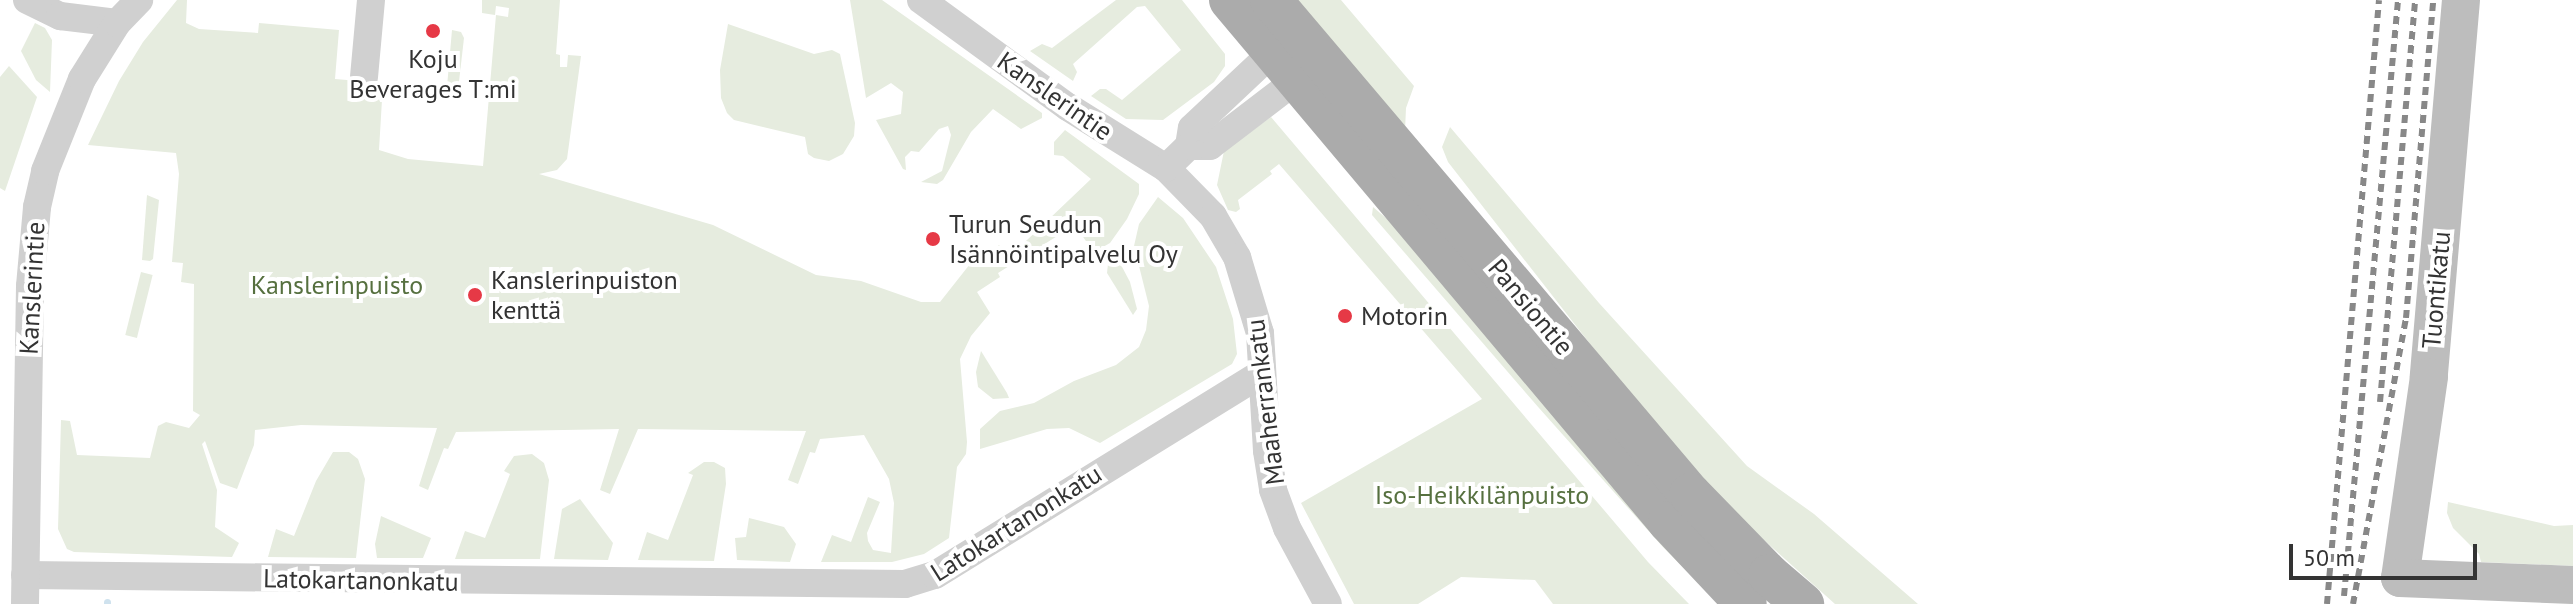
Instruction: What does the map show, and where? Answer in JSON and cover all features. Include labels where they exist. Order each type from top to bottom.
[{"type":"main road","name":"Pansiontie","points":[[1230,0],[1295,58],[1690,494],[1769,575],[1803,604]]},
{"type":"main road","name":"Pansiontie","points":[[1271,0],[1295,58],[1669,522],[1746,604]]},
{"type":"street","points":[[27,0],[60,16],[117,23]]},
{"type":"street","points":[[97,0],[117,23]]},
{"type":"street","name":"Kanslerintie","points":[[25,604],[30,286],[37,207],[45,171],[82,79],[117,23],[139,0]]},
{"type":"street","points":[[364,77],[371,0]]},
{"type":"street","name":"Kanslerintie","points":[[921,0],[1068,107],[1166,168]]},
{"type":"street","name":"Tuontikatu","points":[[2461,0],[2429,377],[2400,578],[2573,585]]},
{"type":"street","points":[[1166,168],[1189,146],[1192,128],[1295,58]]},
{"type":"street","name":"Maaherrankatu","points":[[1166,168],[1213,216],[1237,257],[1260,333],[1273,490],[1287,528],[1328,604]]},
{"type":"street","name":"Latokartanonkatu","points":[[25,575],[905,584],[935,575],[1262,373]]},
{"type":"green space","name":"Kanslerinpuisto","points":[[177,0],[187,0],[186,23],[199,29],[258,33],[259,23],[339,30],[335,79],[383,83],[379,150],[408,159],[483,166],[496,15],[508,17],[509,8],[496,6],[495,15],[482,13],[482,0],[560,0],[556,54],[560,55],[560,67],[567,67],[568,55],[581,56],[567,159],[557,170],[539,174],[713,225],[816,275],[861,281],[921,302],[940,302],[970,264],[988,257],[999,245],[1008,258],[1091,179],[1063,156],[1054,155],[1054,142],[1065,130],[1139,184],[1139,194],[1127,219],[1110,243],[1092,250],[1075,225],[998,273],[1000,277],[977,292],[990,313],[971,336],[960,359],[966,454],[957,467],[949,538],[924,554],[892,562],[821,562],[832,535],[851,542],[868,497],[880,502],[867,533],[868,541],[873,550],[891,553],[894,503],[889,479],[864,435],[820,439],[815,453],[810,452],[798,484],[788,480],[806,431],[638,429],[610,494],[600,490],[619,429],[456,432],[448,449],[444,448],[428,490],[419,486],[437,428],[301,425],[255,430],[254,445],[237,489],[220,483],[205,441],[202,444],[217,490],[215,527],[239,543],[232,557],[74,552],[67,549],[58,529],[61,420],[70,421],[77,455],[150,458],[158,426],[166,422],[189,428],[200,415],[193,411],[194,284],[181,282],[183,263],[172,262],[179,174],[176,153],[88,145],[119,81],[143,42]]},
{"type":"green space","points":[[850,0],[882,0],[1042,113],[1042,118],[1021,129],[993,109],[971,132],[943,180],[937,184],[921,182],[942,171],[951,135],[948,126],[939,129],[919,152],[911,151],[905,157],[906,170],[903,169],[876,120],[901,114],[903,92],[891,83],[866,98]]},
{"type":"green space","points":[[1116,0],[1182,0],[1225,54],[1225,66],[1214,82],[1163,120],[1126,119],[1091,96],[1100,89],[1106,89],[1122,100],[1181,50],[1145,6],[1137,7],[1073,64],[1077,72],[1073,81],[1030,51],[1042,44],[1052,48]]},
{"type":"green space","points":[[1293,0],[1341,0],[1414,86],[1406,108],[1405,131]]},
{"type":"green space","points":[[35,23],[45,28],[52,40],[50,92],[36,80],[21,51]]},
{"type":"green space","points":[[728,24],[814,54],[832,50],[840,54],[855,123],[854,136],[843,154],[829,161],[814,158],[808,154],[805,137],[734,120],[727,113],[721,98],[720,70]]},
{"type":"green space","points":[[452,30],[461,32],[464,38],[457,99],[446,98]]},
{"type":"green space","points":[[9,66],[37,97],[5,191],[0,188],[0,77]]},
{"type":"green space","name":"Iso-Heikkilänpuisto","points":[[1271,117],[1648,562],[1689,604],[1553,604],[1535,580],[1461,577],[1418,604],[1354,604],[1301,503],[1482,399],[1279,164],[1270,171],[1272,174],[1238,200],[1240,209],[1236,212],[1228,210],[1217,185],[1224,151]]},
{"type":"green space","points":[[1450,127],[1599,303],[1747,466],[1814,514],[1918,604],[1835,604],[1694,477],[1448,162],[1442,147]]},
{"type":"green space","points":[[147,195],[159,200],[153,259],[150,261],[142,260]]},
{"type":"green space","points":[[1158,197],[1183,218],[1216,267],[1233,319],[1237,354],[1232,364],[1100,443],[1069,428],[1047,429],[980,449],[980,429],[1000,411],[1034,403],[1074,381],[1116,365],[1139,347],[1146,330],[1149,306],[1134,246],[1139,224]]},
{"type":"green space","points":[[1373,207],[1420,247],[1719,604],[1662,546],[1539,408],[1372,215]]},
{"type":"green space","points":[[1120,263],[1130,282],[1137,309],[1133,315],[1107,273],[1108,264]]},
{"type":"green space","points":[[141,272],[153,275],[137,338],[125,335]]},
{"type":"green space","points":[[981,351],[1009,398],[993,399],[978,387],[976,372]]},
{"type":"green space","points":[[333,452],[349,452],[358,459],[365,479],[356,558],[268,557],[276,529],[294,536],[316,481]]},
{"type":"green space","points":[[532,454],[544,463],[549,480],[540,559],[455,559],[465,531],[485,538],[510,474],[504,471],[514,456]]},
{"type":"green space","points":[[704,462],[714,462],[725,468],[726,484],[714,561],[638,560],[647,532],[668,540],[693,475],[688,473]]},
{"type":"green space","points":[[580,499],[613,543],[608,560],[554,559],[562,509]]},
{"type":"green space","points":[[2448,502],[2554,526],[2573,525],[2573,566],[2481,562],[2479,554],[2453,528],[2447,513]]},
{"type":"green space","points":[[381,516],[431,538],[423,558],[377,558],[375,544]]},
{"type":"green space","points":[[749,518],[784,527],[796,544],[790,562],[737,560],[735,538],[746,537]]},
{"type":"railway","points":[[2327,604],[2379,0]]},
{"type":"railway","points":[[2344,596],[2398,0]]},
{"type":"railway","points":[[2380,402],[2415,0]]},
{"type":"railway","points":[[2353,604],[2406,318],[2433,0]]},
{"type":"place","name":"Koju Beverages T:mi","points":[[433,31]]},
{"type":"place","name":"Turun Seudun Isännöintipalvelu Oy","points":[[933,239]]},
{"type":"place","name":"Kanslerinpuiston kenttä","points":[[475,295]]},
{"type":"place","name":"Motorin","points":[[1345,316]]}]
